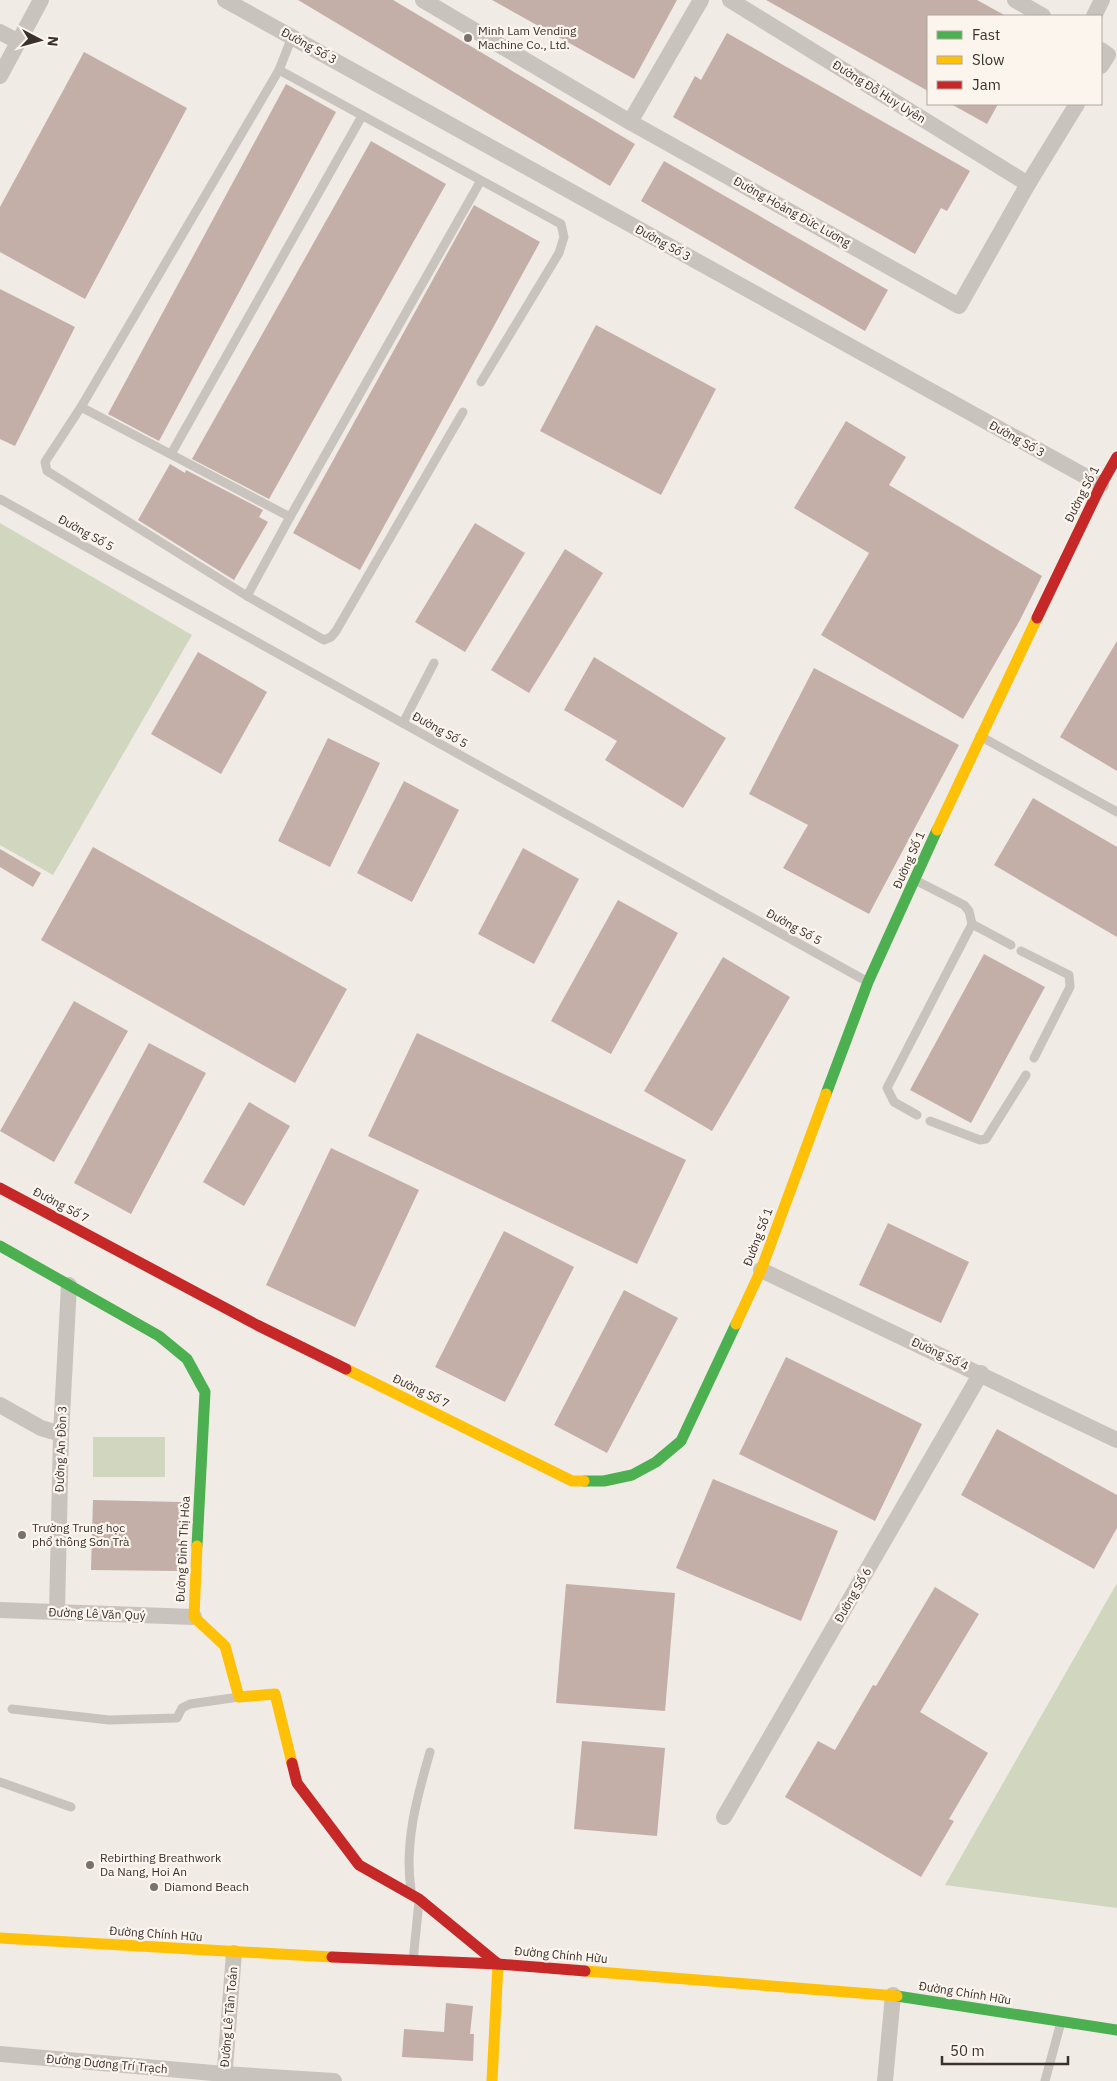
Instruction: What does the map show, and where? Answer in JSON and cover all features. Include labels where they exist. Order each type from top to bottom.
[{"type":"street","points":[[0,76],[41,0]]},
{"type":"street","name":"Đường Số 3","points":[[225,0],[1101,486]]},
{"type":"street","name":"Đường Hoàng Đức Lương","points":[[423,0],[630,122],[959,306],[1028,184],[1077,105]]},
{"type":"street","points":[[630,122],[701,0]]},
{"type":"street","name":"Đường Đỗ Huy Uyên","points":[[730,0],[1028,184]]},
{"type":"street","points":[[1015,0],[1041,15]]},
{"type":"street","points":[[1094,15],[1102,0]]},
{"type":"street","points":[[0,32],[17,42]]},
{"type":"street","name":"Đường Số 1","points":[[754,1287],[868,982],[980,736],[1101,486],[1117,457]]},
{"type":"street","name":"Đường Số 7","points":[[0,1188],[257,1325],[572,1481],[600,1482],[630,1477],[663,1460],[681,1441],[754,1287]]},
{"type":"street","name":"Đường Đinh Thị Hòa","points":[[0,1246],[159,1336],[183,1352],[195,1369],[205,1392],[194,1617],[224,1646],[239,1697]]},
{"type":"street","name":"Đường Số 4","points":[[761,1270],[981,1373],[1117,1440]]},
{"type":"street","name":"Đường An Đồn 3","points":[[57,1612],[61,1434],[69,1285]]},
{"type":"street","name":"Đường Số 6","points":[[724,1817],[981,1373]]},
{"type":"street","points":[[0,1405],[41,1428],[61,1434]]},
{"type":"street","name":"Đường Lê Văn Quý","points":[[0,1610],[194,1617]]},
{"type":"street","points":[[239,1697],[275,1694],[297,1783],[343,1841],[359,1865],[416,1897],[498,1964],[492,2081]]},
{"type":"street","name":"Đường Chính Hữu","points":[[0,1938],[234,1954],[498,1964],[893,1995],[1117,2030]]},
{"type":"street","name":"Đường Lê Tân Toán","points":[[224,2078],[234,1954]]},
{"type":"street","points":[[886,2081],[893,1995]]},
{"type":"street","name":"Đường Dương Trí Trạch","points":[[0,2054],[224,2078],[334,2081]]},
{"type":"lane","points":[[292,37],[279,70],[80,407],[45,462],[47,471],[247,596],[324,640],[331,637],[463,412]]},
{"type":"lane","points":[[279,70],[480,182],[561,224],[564,237],[559,253],[481,382]]},
{"type":"lane","points":[[172,454],[362,116]]},
{"type":"lane","points":[[247,596],[480,182]]},
{"type":"lane","points":[[80,407],[290,517]]},
{"type":"lane","name":"Đường Số 5","points":[[0,499],[868,982]]},
{"type":"lane","points":[[403,723],[434,663]]},
{"type":"lane","points":[[980,736],[1117,812]]},
{"type":"lane","points":[[915,880],[964,906],[969,911],[972,924],[887,1088],[894,1102],[917,1115]]},
{"type":"lane","points":[[972,924],[1011,945]]},
{"type":"lane","points":[[1021,951],[1069,974],[1071,981],[1070,988],[1034,1058]]},
{"type":"lane","points":[[930,1121],[980,1140],[986,1139],[1026,1074]]},
{"type":"lane","points":[[12,1709],[109,1720],[178,1718],[182,1708],[190,1704],[239,1697]]},
{"type":"lane","points":[[413,1961],[416,1897],[409,1875],[409,1844],[416,1798],[430,1752]]},
{"type":"lane","points":[[0,1782],[71,1806]]},
{"type":"lane","points":[[1045,2081],[1061,2022]]},
{"type":"green space","points":[[0,523],[192,635],[53,875],[0,845]]},
{"type":"green space","points":[[93,1437],[165,1437],[165,1477],[93,1477]]},
{"type":"green space","points":[[1117,1583],[1117,1908],[945,1885]]},
{"type":"building","points":[[298,0],[393,0],[635,144],[610,186]]},
{"type":"building","points":[[492,0],[677,0],[634,79]]},
{"type":"building","points":[[766,0],[977,0],[1004,15],[927,15],[927,90]]},
{"type":"building","points":[[727,33],[970,171],[947,211],[941,208],[915,254],[673,117],[695,76],[701,80]]},
{"type":"building","points":[[84,52],[187,108],[85,299],[0,252],[0,207]]},
{"type":"building","points":[[286,84],[336,112],[159,441],[108,414]]},
{"type":"building","points":[[953,105],[997,105],[987,124]]},
{"type":"building","points":[[371,141],[446,184],[269,499],[192,459]]},
{"type":"building","points":[[664,161],[888,290],[865,331],[641,201]]},
{"type":"building","points":[[474,205],[540,242],[360,570],[293,533]]},
{"type":"building","points":[[0,289],[75,327],[15,446],[0,439]]},
{"type":"building","points":[[596,325],[716,389],[661,495],[540,431]]},
{"type":"building","points":[[846,421],[906,457],[889,485],[1042,576],[1020,620],[963,719],[821,635],[869,553],[794,508]]},
{"type":"building","points":[[170,464],[185,473],[186,470],[263,510],[259,517],[268,522],[234,580],[138,520]]},
{"type":"building","points":[[475,523],[525,553],[465,652],[415,622]]},
{"type":"building","points":[[565,549],[603,573],[529,693],[491,670]]},
{"type":"building","points":[[1117,641],[1117,771],[1060,737]]},
{"type":"building","points":[[198,652],[267,692],[221,774],[151,734]]},
{"type":"building","points":[[594,657],[726,738],[683,808],[605,760],[617,741],[564,710]]},
{"type":"building","points":[[814,668],[959,745],[869,914],[783,868],[808,825],[749,794]]},
{"type":"building","points":[[328,738],[380,763],[330,867],[278,841]]},
{"type":"building","points":[[404,781],[459,810],[412,902],[357,873]]},
{"type":"building","points":[[1033,798],[1117,847],[1117,937],[994,865]]},
{"type":"building","points":[[93,847],[347,989],[295,1083],[41,940]]},
{"type":"building","points":[[523,848],[579,879],[534,964],[478,934]]},
{"type":"building","points":[[0,849],[41,873],[33,887],[0,867]]},
{"type":"building","points":[[618,900],[678,933],[611,1054],[551,1021]]},
{"type":"building","points":[[984,954],[1045,987],[971,1123],[910,1090]]},
{"type":"building","points":[[723,957],[790,997],[712,1131],[644,1091]]},
{"type":"building","points":[[74,1001],[128,1031],[54,1162],[0,1131]]},
{"type":"building","points":[[417,1033],[686,1160],[637,1264],[368,1136]]},
{"type":"building","points":[[149,1043],[206,1073],[131,1214],[74,1183]]},
{"type":"building","points":[[249,1102],[290,1126],[244,1206],[203,1182]]},
{"type":"building","points":[[331,1148],[419,1190],[355,1327],[266,1285]]},
{"type":"building","points":[[888,1223],[969,1262],[941,1323],[859,1285]]},
{"type":"building","points":[[504,1231],[574,1267],[505,1402],[435,1367]]},
{"type":"building","points":[[624,1290],[678,1318],[607,1453],[554,1425]]},
{"type":"building","points":[[786,1357],[922,1424],[875,1521],[739,1454]]},
{"type":"building","points":[[997,1429],[1117,1495],[1117,1528],[1094,1569],[961,1495]]},
{"type":"building","points":[[713,1479],[838,1531],[801,1621],[676,1568]]},
{"type":"building","points":[[93,1500],[181,1502],[179,1571],[91,1570]]},
{"type":"building","points":[[566,1584],[675,1593],[665,1711],[556,1703]]},
{"type":"building","points":[[935,1587],[979,1614],[920,1712],[988,1753],[949,1819],[954,1821],[921,1877],[785,1797],[818,1741],[835,1750],[873,1685],[876,1686]]},
{"type":"building","points":[[582,1741],[665,1748],[657,1836],[574,1829]]},
{"type":"building","points":[[446,2003],[473,2006],[470,2034],[474,2034],[473,2061],[402,2057],[404,2029],[444,2032]]},
{"type":"traffic: fast","points":[[826,1094],[868,982],[937,830]]},
{"type":"traffic: fast","points":[[0,1246],[159,1336],[187,1359],[205,1392],[197,1546]]},
{"type":"traffic: fast","points":[[584,1481],[604,1481],[632,1475],[656,1462],[681,1441],[736,1324]]},
{"type":"traffic: fast","points":[[897,1996],[1117,2030]]},
{"type":"traffic: slow","points":[[937,830],[1037,618]]},
{"type":"traffic: slow","points":[[736,1324],[761,1270],[826,1094]]},
{"type":"traffic: slow","points":[[346,1369],[572,1481],[584,1481]]},
{"type":"traffic: slow","points":[[197,1546],[194,1617],[225,1646],[239,1697],[275,1694],[292,1763]]},
{"type":"traffic: slow","points":[[0,1938],[332,1957]]},
{"type":"traffic: slow","points":[[492,2081],[498,1964]]},
{"type":"traffic: slow","points":[[585,1971],[897,1996]]},
{"type":"traffic: jam","points":[[1037,618],[1101,485],[1117,457]]},
{"type":"traffic: jam","points":[[0,1188],[257,1325],[346,1369]]},
{"type":"traffic: jam","points":[[292,1763],[297,1783],[359,1865],[419,1899],[498,1964]]},
{"type":"traffic: jam","points":[[332,1957],[498,1964],[585,1971]]},
{"type":"place","name":"Minh Lam Vending Machine Co., Ltd.","points":[[468,38]]},
{"type":"place","name":"Trường Trung học phổ thông Sơn Trà","points":[[22,1535]]},
{"type":"place","name":"Rebirthing Breathwork Da Nang, Hoi An","points":[[90,1865]]},
{"type":"place","name":"Diamond Beach","points":[[154,1887]]}]
